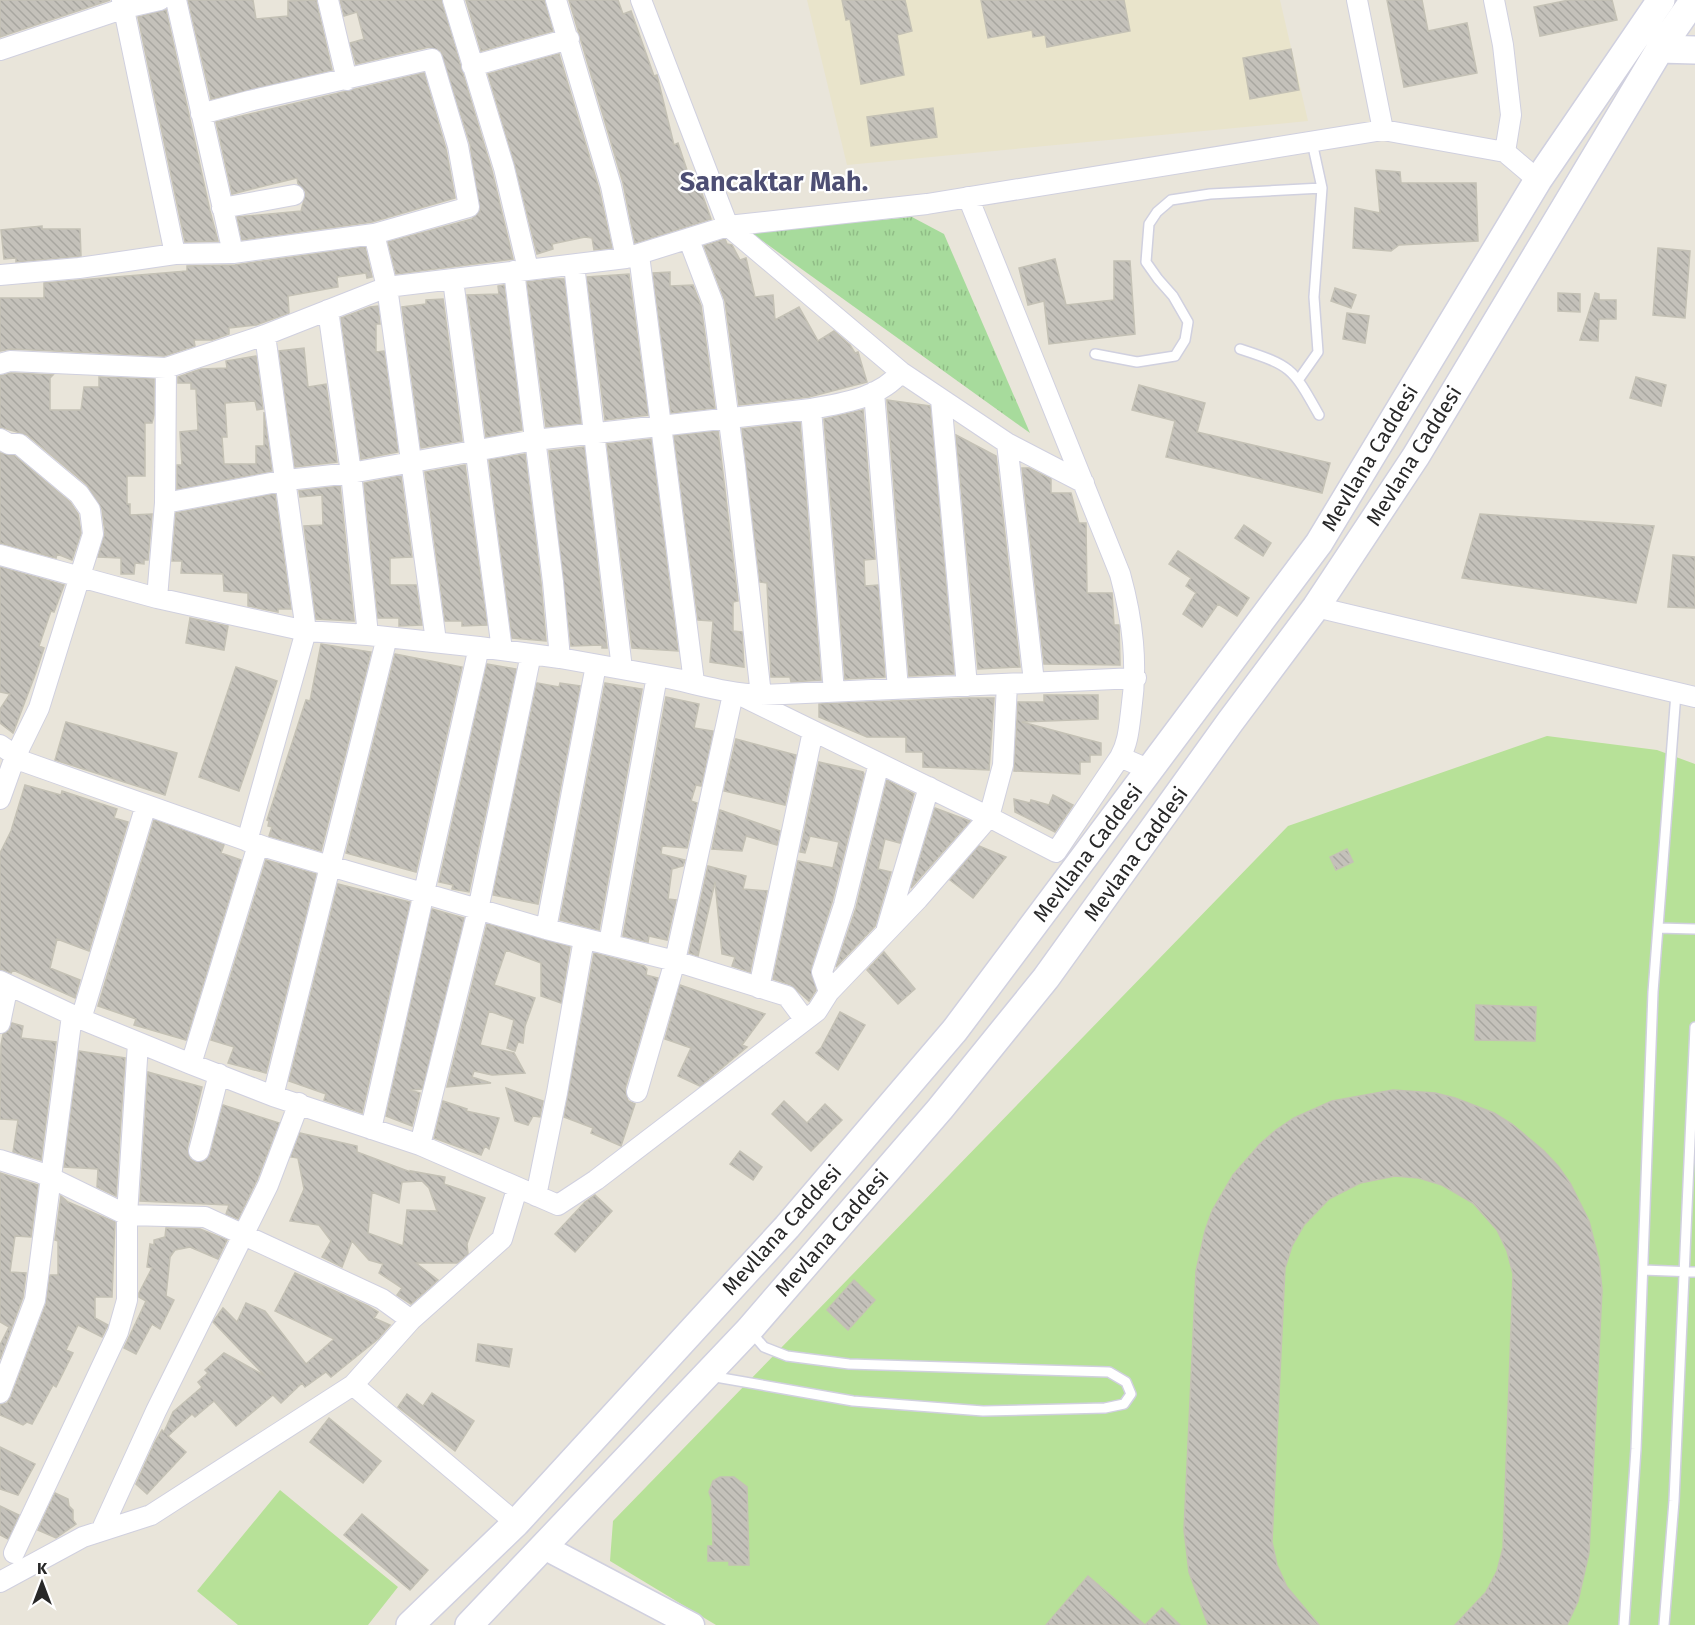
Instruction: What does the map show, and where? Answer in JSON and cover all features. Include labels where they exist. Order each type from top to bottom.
[{"type":"main road","name":"Mevllana Caddesi","points":[[410,1625],[516,1523],[787,1227],[956,1030],[1319,543],[1538,180],[1661,0]]},
{"type":"main road","name":"Mevlana Caddesi","points":[[469,1625],[749,1330],[940,1108],[1046,978],[1230,722],[1316,607],[1416,456],[1660,49],[1694,0]]},
{"type":"main road","points":[[1660,49],[1695,50]]},
{"type":"street","points":[[0,50],[124,4],[160,0]]},
{"type":"street","points":[[176,0],[233,253]]},
{"type":"street","points":[[328,0],[347,80]]},
{"type":"street","points":[[453,0],[504,168],[521,270],[534,440],[553,582],[560,658]]},
{"type":"street","points":[[556,0],[633,257],[661,426],[694,682]]},
{"type":"street","points":[[641,0],[728,226],[901,372],[1007,443],[1084,483]]},
{"type":"street","points":[[1356,0],[1383,130]]},
{"type":"street","points":[[1494,0],[1503,45],[1511,116],[1505,152]]},
{"type":"street","points":[[124,4],[175,254]]},
{"type":"street","points":[[472,66],[569,39]]},
{"type":"street","points":[[0,275],[79,268],[175,254],[233,253],[374,234],[469,207],[458,146],[432,59],[347,80],[297,89],[201,114]]},
{"type":"street","points":[[0,364],[10,361],[166,368],[265,335],[387,287],[633,257],[728,226],[968,197],[1383,130],[1505,152],[1538,180]]},
{"type":"street","points":[[222,208],[294,195]]},
{"type":"street","points":[[0,555],[157,598],[306,632],[436,641],[560,658],[694,682],[736,694],[989,816],[1056,852],[1126,746],[1136,678],[1129,605],[1120,574],[968,197]]},
{"type":"street","points":[[374,234],[387,287],[436,641]]},
{"type":"street","points":[[689,240],[713,303],[729,418],[761,695]]},
{"type":"street","points":[[574,265],[622,669]]},
{"type":"street","points":[[453,280],[501,650]]},
{"type":"street","points":[[273,1096],[331,866],[377,636],[328,310]]},
{"type":"street","points":[[191,1064],[253,843],[306,632],[287,480],[265,335]]},
{"type":"street","points":[[157,598],[165,502],[166,368]]},
{"type":"street","points":[[165,502],[287,480],[351,473],[534,440],[841,404],[891,384],[901,372]]},
{"type":"street","points":[[874,392],[898,689]]},
{"type":"street","points":[[941,399],[967,686]]},
{"type":"street","points":[[811,409],[834,692]]},
{"type":"street","points":[[0,439],[9,444],[19,444],[79,494],[90,510],[93,534],[39,708],[8,751],[0,799]]},
{"type":"street","points":[[1007,443],[1034,682]]},
{"type":"street","points":[[1316,607],[1685,695]]},
{"type":"street","points":[[371,1129],[479,647]]},
{"type":"street","points":[[420,1144],[478,910],[531,654]]},
{"type":"street","points":[[546,929],[596,665]]},
{"type":"street","points":[[609,944],[657,676],[694,682]]},
{"type":"street","points":[[736,694],[761,695],[1136,678]]},
{"type":"street","points":[[0,1023],[4,983],[138,1043],[273,1096],[420,1144],[517,1189],[558,1205],[596,1180],[817,1011],[829,992],[918,899],[989,816],[1003,765],[1007,684]]},
{"type":"street","points":[[637,1092],[675,961],[736,694]]},
{"type":"street","points":[[759,988],[813,731]]},
{"type":"street","points":[[8,751],[146,805],[253,843],[478,910],[675,961],[788,996],[805,1020]]},
{"type":"street","points":[[1120,758],[1150,770]]},
{"type":"street","points":[[829,992],[822,972],[844,905],[879,763]]},
{"type":"street","points":[[885,932],[929,787]]},
{"type":"street","points":[[0,1393],[35,1300],[76,1017],[146,805]]},
{"type":"street","points":[[536,1196],[584,939]]},
{"type":"street","points":[[0,1582],[117,1332],[127,1300],[127,1215],[138,1043]]},
{"type":"street","points":[[199,1151],[219,1074]]},
{"type":"street","points":[[102,1529],[156,1411],[245,1235],[268,1185],[299,1103]]},
{"type":"street","points":[[0,1160],[41,1173],[51,1180],[127,1215],[205,1217],[382,1299],[411,1320]]},
{"type":"street","points":[[14,1555],[151,1515],[353,1385],[411,1320],[502,1239],[517,1189]]},
{"type":"street","points":[[353,1385],[516,1523]]},
{"type":"street","points":[[544,1547],[692,1625]]},
{"type":"lane","points":[[1299,380],[1318,352],[1314,297],[1322,188],[1312,142]]},
{"type":"lane","points":[[1095,354],[1137,362],[1174,356],[1185,340],[1188,322],[1173,296],[1152,271],[1145,255],[1149,224],[1157,212],[1172,200],[1210,194],[1322,188]]},
{"type":"lane","points":[[1240,349],[1283,363],[1299,380],[1319,415]]},
{"type":"lane","points":[[1624,1625],[1636,1449],[1658,928],[1685,695]]},
{"type":"lane","points":[[1658,928],[1695,929]]},
{"type":"lane","points":[[1664,1625],[1674,1501],[1695,1027]]},
{"type":"lane","points":[[1643,1270],[1695,1272]]},
{"type":"lane","points":[[705,1376],[854,1401],[983,1411],[1105,1408],[1124,1404],[1131,1394],[1126,1382],[1109,1372],[849,1364],[787,1356],[764,1347],[749,1330]]},
{"type":"shaded area","points":[[807,0],[1280,0],[1308,121],[847,165]]},
{"type":"green space","points":[[912,217],[944,234],[1030,433],[750,232]]},
{"type":"green space","points":[[1547,736],[1657,750],[1695,764],[1695,1625],[716,1625],[610,1561],[613,1521],[1288,826]]},
{"type":"green space","points":[[280,1490],[398,1587],[368,1625],[238,1625],[197,1591]]},
{"type":"building","points":[[0,0],[110,0],[0,37]]},
{"type":"building","points":[[188,0],[253,0],[256,19],[288,16],[288,1],[316,0],[332,70],[211,99]]},
{"type":"building","points":[[340,0],[441,0],[492,171],[513,259],[396,274],[388,242],[472,219],[480,211],[470,144],[441,51],[429,47],[356,64],[350,43],[364,39],[357,12],[344,16]]},
{"type":"building","points":[[466,0],[544,0],[553,31],[481,51]]},
{"type":"building","points":[[569,0],[618,0],[623,14],[631,11],[654,76],[657,75],[674,145],[678,143],[690,179],[696,177],[711,219],[635,243],[623,183]]},
{"type":"building","points":[[842,0],[905,0],[912,31],[897,35],[904,75],[861,84],[850,19],[846,20]]},
{"type":"building","points":[[981,0],[1124,0],[1130,31],[1047,47],[1045,35],[1033,37],[1032,30],[988,38]]},
{"type":"building","points":[[1387,0],[1422,0],[1428,31],[1467,23],[1477,73],[1404,87]]},
{"type":"building","points":[[1569,0],[1612,0],[1617,20],[1540,36],[1534,7]]},
{"type":"building","points":[[166,10],[218,241],[185,242],[138,17]]},
{"type":"building","points":[[1291,49],[1299,90],[1250,99],[1243,58]]},
{"type":"building","points":[[559,54],[599,189],[612,248],[594,250],[592,238],[585,237],[552,244],[553,249],[537,254],[515,165],[488,74]]},
{"type":"building","points":[[424,73],[446,149],[455,198],[372,222],[242,240],[237,217],[301,211],[306,192],[298,184],[297,178],[232,194],[216,122]]},
{"type":"building","points":[[933,108],[937,137],[871,146],[867,117]]},
{"type":"building","points":[[1376,170],[1400,172],[1401,183],[1476,183],[1478,241],[1399,245],[1391,251],[1353,248],[1355,208],[1380,213]]},
{"type":"building","points":[[42,226],[42,229],[80,229],[81,256],[16,262],[16,258],[4,259],[1,230]]},
{"type":"building","points":[[725,239],[727,244],[732,245],[740,260],[746,258],[755,297],[773,295],[775,320],[799,307],[818,341],[834,331],[850,345],[855,353],[858,352],[867,382],[809,397],[739,405],[725,301],[704,246]]},
{"type":"building","points":[[365,247],[372,277],[367,278],[366,273],[337,277],[338,287],[288,296],[289,313],[256,325],[229,328],[229,334],[212,340],[194,340],[195,346],[164,356],[11,349],[0,351],[0,298],[44,298],[44,283],[187,271],[187,266],[235,265]]},
{"type":"building","points":[[1658,248],[1690,251],[1685,318],[1653,315]]},
{"type":"building","points":[[1055,259],[1066,305],[1114,300],[1114,261],[1130,261],[1135,334],[1049,344],[1044,301],[1028,305],[1019,268]]},
{"type":"building","points":[[670,272],[670,286],[693,285],[701,306],[715,408],[671,413],[653,273]]},
{"type":"building","points":[[629,274],[648,415],[605,420],[587,277]]},
{"type":"building","points":[[564,279],[581,423],[546,427],[527,282]]},
{"type":"building","points":[[504,285],[522,430],[486,437],[467,295],[499,294],[498,286]]},
{"type":"building","points":[[1335,288],[1356,295],[1351,308],[1331,301]]},
{"type":"building","points":[[1558,293],[1580,294],[1580,312],[1558,311]]},
{"type":"building","points":[[1595,293],[1599,294],[1599,300],[1616,300],[1616,319],[1599,319],[1598,341],[1580,340]]},
{"type":"building","points":[[443,299],[462,441],[421,448],[402,307],[426,304],[426,300]]},
{"type":"building","points":[[378,306],[380,324],[376,324],[376,352],[384,351],[398,452],[361,459],[341,318]]},
{"type":"building","points":[[1347,313],[1369,316],[1365,343],[1343,339]]},
{"type":"building","points":[[304,348],[308,387],[326,384],[337,462],[295,467],[279,351]]},
{"type":"building","points":[[256,356],[263,409],[257,410],[255,401],[225,403],[227,437],[222,437],[224,464],[256,464],[256,446],[264,446],[264,412],[272,471],[177,489],[177,465],[182,465],[180,432],[198,430],[196,389],[191,389],[191,383],[178,383],[178,377],[201,369],[227,368],[226,361]]},
{"type":"building","points":[[11,373],[53,375],[50,378],[50,410],[81,410],[84,387],[99,387],[99,377],[154,379],[154,415],[152,423],[145,423],[145,476],[127,476],[127,504],[130,504],[130,515],[152,514],[148,560],[144,560],[144,564],[135,563],[134,574],[121,574],[121,558],[98,557],[105,533],[102,509],[87,485],[27,435],[0,427],[0,376]]},
{"type":"building","points":[[1636,377],[1666,385],[1661,406],[1630,398]]},
{"type":"building","points":[[1139,385],[1205,403],[1197,432],[1330,463],[1322,493],[1166,457],[1175,421],[1132,410]]},
{"type":"building","points":[[887,400],[930,406],[954,674],[909,676]]},
{"type":"building","points":[[863,410],[875,559],[864,560],[865,586],[878,585],[885,677],[845,679],[824,419]]},
{"type":"building","points":[[800,422],[821,680],[791,682],[790,677],[771,677],[767,583],[760,582],[742,429]]},
{"type":"building","points":[[718,431],[738,601],[733,602],[733,631],[742,632],[744,667],[710,662],[713,621],[698,620],[674,436]]},
{"type":"building","points":[[956,435],[996,456],[1020,667],[978,669]]},
{"type":"building","points":[[651,439],[678,651],[632,648],[607,444]]},
{"type":"building","points":[[584,447],[607,648],[602,648],[602,645],[571,646],[549,451]]},
{"type":"building","points":[[0,453],[15,456],[70,502],[78,514],[81,533],[72,560],[57,554],[56,558],[0,543]]},
{"type":"building","points":[[525,454],[546,641],[512,638],[489,460]]},
{"type":"building","points":[[465,465],[487,625],[462,626],[462,621],[445,621],[425,472]]},
{"type":"building","points":[[1022,468],[1029,468],[1051,479],[1051,493],[1071,493],[1079,523],[1086,523],[1087,593],[1112,593],[1114,625],[1119,625],[1120,665],[1044,664]]},
{"type":"building","points":[[401,476],[412,557],[390,558],[390,585],[416,585],[422,625],[399,626],[399,618],[378,618],[364,483]]},
{"type":"building","points":[[340,486],[354,621],[316,619],[304,526],[323,525],[322,495],[300,497],[299,491]]},
{"type":"building","points":[[275,494],[291,609],[278,609],[278,612],[248,606],[248,593],[224,591],[223,574],[181,573],[182,561],[172,561],[176,513]]},
{"type":"building","points":[[1480,514],[1654,526],[1636,603],[1462,578]]},
{"type":"building","points":[[1244,525],[1271,543],[1263,556],[1235,538]]},
{"type":"building","points":[[1178,551],[1249,598],[1237,616],[1218,604],[1202,627],[1183,614],[1196,593],[1186,586],[1191,578],[1169,564]]},
{"type":"building","points":[[1673,555],[1695,557],[1695,608],[1668,607]]},
{"type":"building","points":[[0,567],[64,585],[54,612],[51,611],[39,646],[44,648],[13,733],[0,723],[0,709],[10,694],[0,692]]},
{"type":"building","points":[[190,618],[228,626],[224,650],[186,643]]},
{"type":"building","points":[[321,644],[371,652],[321,851],[269,836],[272,827],[268,826],[269,821],[267,820],[306,700],[310,701]]},
{"type":"building","points":[[395,654],[462,667],[416,872],[346,853]]},
{"type":"building","points":[[487,664],[516,669],[469,892],[452,889],[453,885],[439,882]]},
{"type":"building","points":[[236,667],[277,681],[239,791],[199,777]]},
{"type":"building","points":[[537,683],[559,687],[560,683],[580,686],[538,904],[493,895]]},
{"type":"building","points":[[605,683],[642,689],[599,930],[560,920]]},
{"type":"building","points":[[1044,695],[1098,695],[1098,719],[1022,722],[1101,743],[1101,755],[1090,755],[1090,762],[1080,762],[1080,774],[1014,771],[1018,702],[1044,702]]},
{"type":"building","points":[[666,697],[699,704],[694,728],[713,731],[701,786],[696,785],[691,801],[697,803],[687,848],[662,846],[661,854],[685,860],[683,866],[672,869],[668,899],[676,900],[667,940],[649,936],[648,942],[623,936]]},
{"type":"building","points":[[994,698],[989,770],[923,767],[923,752],[906,752],[906,737],[867,737],[819,717],[819,704]]},
{"type":"building","points":[[66,722],[177,753],[165,795],[55,760]]},
{"type":"building","points":[[736,739],[796,755],[785,805],[724,791]]},
{"type":"building","points":[[819,762],[864,774],[832,902],[811,968],[816,990],[809,1001],[791,985],[773,979],[798,861],[833,868],[839,842],[810,836],[805,853],[800,852]]},
{"type":"building","points":[[887,780],[914,794],[900,843],[885,839],[878,869],[891,872],[875,926],[836,967],[856,908]]},
{"type":"building","points":[[25,785],[61,795],[62,791],[117,809],[114,818],[128,822],[89,951],[57,939],[50,968],[80,980],[75,998],[13,970],[11,973],[0,969],[0,853],[11,831]]},
{"type":"building","points":[[1053,795],[1073,805],[1055,832],[1015,812],[1014,799],[1030,803],[1031,800],[1049,805]]},
{"type":"building","points":[[935,808],[970,821],[911,888]]},
{"type":"building","points":[[720,810],[780,831],[777,845],[746,836],[742,851],[712,849]]},
{"type":"building","points":[[154,820],[224,845],[221,853],[241,860],[186,1040],[134,1025],[136,1019],[98,1006]]},
{"type":"building","points":[[979,846],[1006,857],[973,898],[950,880]]},
{"type":"building","points":[[1347,849],[1353,862],[1336,870],[1330,857]]},
{"type":"building","points":[[266,860],[316,874],[266,1073],[228,1063],[234,1047],[211,1040]]},
{"type":"building","points":[[708,866],[746,876],[743,889],[767,891],[750,972],[732,966],[735,957],[722,954],[715,882],[698,956],[689,953]]},
{"type":"building","points":[[338,884],[410,902],[362,1113],[324,1100],[326,1094],[289,1081]]},
{"type":"building","points":[[432,909],[464,918],[422,1089],[410,1090],[420,1093],[412,1126],[386,1116]]},
{"type":"building","points":[[487,924],[570,947],[561,1003],[541,996],[541,963],[506,950],[494,985],[535,998],[525,1026],[523,1043],[518,1042],[515,1051],[507,1048],[514,1020],[489,1011],[480,1045],[514,1053],[525,1073],[492,1075],[474,1071],[472,1077],[491,1083],[447,1087]]},
{"type":"building","points":[[884,952],[915,989],[898,1004],[867,970]]},
{"type":"building","points":[[594,953],[644,966],[647,969],[646,975],[658,978],[625,1089],[628,1101],[635,1104],[621,1146],[591,1133],[593,1128],[564,1117]]},
{"type":"building","points":[[680,985],[765,1014],[742,1045],[747,1047],[700,1086],[678,1076],[691,1048],[665,1039]]},
{"type":"building","points":[[1476,1005],[1536,1007],[1535,1041],[1475,1040]]},
{"type":"building","points":[[840,1012],[865,1025],[838,1070],[816,1053]]},
{"type":"building","points":[[12,1023],[23,1026],[21,1038],[56,1042],[41,1160],[13,1152],[18,1120],[0,1119],[1,1045],[3,1034],[9,1031]]},
{"type":"building","points":[[79,1051],[125,1058],[116,1196],[97,1187],[98,1169],[64,1167]]},
{"type":"building","points":[[148,1072],[202,1087],[187,1149],[190,1159],[195,1162],[203,1162],[210,1155],[223,1105],[279,1123],[257,1180],[238,1219],[226,1214],[229,1205],[140,1201]]},
{"type":"building","points":[[506,1088],[543,1101],[540,1117],[533,1116],[528,1125],[515,1121]]},
{"type":"building","points":[[1393,1090],[1435,1093],[1455,1098],[1494,1113],[1512,1124],[1558,1166],[1570,1183],[1589,1221],[1599,1261],[1602,1290],[1589,1553],[1578,1601],[1567,1625],[1455,1625],[1486,1592],[1497,1571],[1503,1548],[1513,1274],[1507,1251],[1497,1230],[1473,1203],[1442,1185],[1419,1178],[1395,1176],[1360,1183],[1329,1199],[1304,1225],[1292,1246],[1285,1268],[1272,1542],[1277,1565],[1287,1587],[1319,1625],[1208,1625],[1189,1572],[1184,1530],[1196,1271],[1205,1231],[1212,1211],[1233,1175],[1260,1144],[1276,1130],[1294,1118],[1332,1101]]},
{"type":"building","points":[[443,1101],[467,1109],[466,1111],[499,1118],[489,1149],[485,1146],[481,1155],[434,1138]]},
{"type":"building","points":[[784,1101],[807,1123],[825,1104],[842,1120],[811,1151],[772,1114]]},
{"type":"building","points":[[300,1133],[357,1146],[357,1152],[413,1173],[411,1171],[445,1177],[444,1184],[485,1198],[467,1244],[468,1254],[457,1263],[416,1263],[438,1280],[411,1304],[397,1295],[402,1288],[379,1273],[383,1264],[369,1260],[352,1241],[342,1267],[322,1257],[331,1241],[319,1225],[290,1221],[304,1189],[298,1158],[291,1157]],"holes":[[[422,1181],[429,1188],[437,1211],[407,1210],[403,1246],[368,1233],[372,1192],[399,1203],[402,1182]]]},
{"type":"building","points":[[740,1151],[762,1167],[753,1180],[730,1164]]},
{"type":"building","points":[[0,1173],[38,1185],[31,1237],[15,1236],[10,1272],[26,1273],[23,1297],[0,1359],[0,1345],[9,1327],[0,1322]]},
{"type":"building","points":[[595,1195],[612,1211],[575,1252],[555,1234],[585,1202]]},
{"type":"building","points":[[61,1196],[68,1202],[115,1222],[112,1297],[95,1297],[95,1318],[108,1325],[102,1337],[78,1325],[66,1350],[73,1353],[56,1387],[53,1385],[32,1424],[27,1422],[23,1425],[0,1415],[0,1405],[7,1403],[11,1397],[46,1304],[50,1275],[58,1275],[58,1241],[55,1240]]},
{"type":"building","points":[[166,1228],[200,1229],[227,1240],[218,1259],[190,1247],[175,1250],[170,1257],[166,1296],[174,1300],[160,1329],[152,1324],[136,1354],[124,1348],[146,1301],[139,1297],[139,1293],[152,1268],[147,1267],[150,1244],[154,1245],[154,1240],[165,1237]]},
{"type":"building","points":[[295,1273],[368,1306],[378,1312],[374,1318],[390,1325],[378,1339],[331,1377],[326,1372],[305,1387],[302,1383],[281,1403],[273,1395],[236,1426],[214,1401],[195,1417],[192,1414],[168,1436],[186,1452],[147,1494],[136,1484],[155,1442],[162,1430],[164,1432],[173,1412],[202,1387],[198,1382],[208,1373],[205,1370],[224,1353],[265,1376],[213,1322],[223,1308],[237,1322],[246,1303],[265,1311],[306,1364],[334,1339],[275,1311]]},
{"type":"building","points":[[854,1280],[875,1300],[848,1330],[827,1310]]},
{"type":"building","points":[[478,1344],[512,1349],[509,1367],[476,1361]]},
{"type":"building","points":[[432,1393],[474,1421],[455,1451],[398,1407],[407,1394],[423,1406]]},
{"type":"building","points":[[329,1418],[381,1461],[363,1483],[310,1442]]},
{"type":"building","points":[[0,1447],[35,1464],[18,1495],[0,1489]]},
{"type":"building","points":[[720,1477],[734,1477],[747,1487],[749,1565],[729,1565],[729,1561],[708,1561],[708,1546],[713,1546],[712,1501],[709,1492],[713,1481]]},
{"type":"building","points":[[55,1493],[68,1499],[76,1524],[56,1538],[38,1530]]},
{"type":"building","points":[[0,1506],[19,1515],[8,1539],[0,1535]]},
{"type":"building","points":[[362,1514],[428,1570],[410,1590],[344,1535]]},
{"type":"building","points":[[1088,1576],[1145,1625],[1046,1625]]},
{"type":"building","points":[[1162,1608],[1180,1625],[1145,1625]]},
{"type":"district","name":"Sancaktar Mah.","points":[[774,182]]}]
